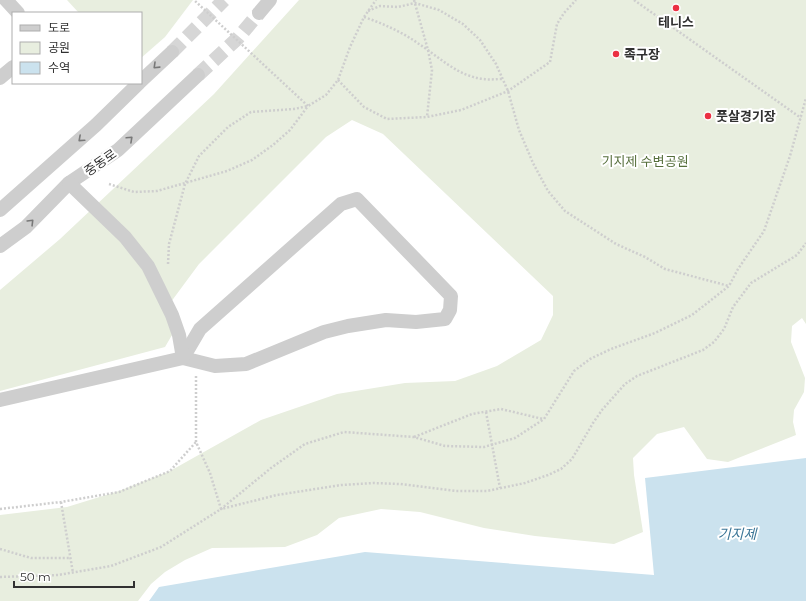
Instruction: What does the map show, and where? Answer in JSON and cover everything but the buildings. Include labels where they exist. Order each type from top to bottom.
[{"type":"street","points":[[6,0],[17,12]]},
{"type":"street","points":[[259,13],[270,0]]},
{"type":"street","points":[[142,80],[172,52]]},
{"type":"street","points":[[0,78],[12,69]]},
{"type":"street","name":"중동로","points":[[0,246],[26,227],[70,183],[118,150],[198,75]]},
{"type":"street","points":[[0,210],[96,126],[138,84]]},
{"type":"street","points":[[70,183],[126,237],[148,266],[172,315],[189,360]]},
{"type":"street","points":[[0,400],[189,360],[215,366],[246,364],[324,332],[348,326],[386,320],[416,322],[445,319],[450,310],[451,296],[357,199],[342,204],[200,329],[189,360]]},
{"type":"path","points":[[194,0],[308,106]]},
{"type":"path","points":[[168,264],[169,244],[185,184],[199,156],[228,127],[251,112],[294,109],[308,106],[326,95],[338,80],[350,47],[364,17],[376,0]]},
{"type":"path","points":[[338,80],[364,108],[387,119],[427,117],[461,110],[508,91],[550,62],[557,24],[564,13],[576,0]]},
{"type":"path","points":[[634,0],[801,118]]},
{"type":"path","points":[[368,11],[380,6],[398,7],[415,2],[439,10],[463,24],[480,40],[496,64],[508,91],[519,130],[533,163],[548,191],[565,211],[616,244],[645,257],[665,270],[729,286]]},
{"type":"path","points":[[415,2],[432,70],[427,117]]},
{"type":"path","points":[[364,17],[390,26],[466,74],[483,79],[502,78]]},
{"type":"path","points":[[0,577],[58,575],[111,566],[161,547],[221,509],[271,468],[305,444],[344,432],[414,437],[445,446],[484,447],[515,438],[544,419],[574,371],[590,359],[655,333],[692,315],[729,286],[738,269],[764,231],[790,156],[806,98]]},
{"type":"path","points":[[109,184],[134,192],[157,191],[227,171],[252,160],[290,130],[308,106]]},
{"type":"path","points":[[221,509],[277,495],[341,486],[374,483],[487,491],[530,481],[548,475],[561,469],[572,459],[582,440],[602,410],[625,384],[637,376],[703,350],[714,342],[724,330],[733,307],[751,283],[797,255],[806,243]]},
{"type":"path","points":[[189,360],[196,442],[210,472],[221,509]]},
{"type":"path","points":[[414,437],[472,414],[501,409],[544,419]]},
{"type":"path","points":[[486,412],[500,488]]},
{"type":"path","points":[[0,509],[61,502],[119,492],[170,471],[196,442]]},
{"type":"path","points":[[61,502],[73,573]]},
{"type":"path","points":[[0,549],[31,558],[70,558]]},
{"type":"green space","points":[[67,0],[193,0],[165,37],[142,57],[142,12],[78,12]]},
{"type":"green space","name":"기지제 수변공원","points":[[299,0],[806,0],[806,324],[802,318],[792,326],[791,342],[805,378],[804,392],[794,410],[793,422],[796,435],[728,462],[707,459],[684,427],[657,434],[633,458],[634,475],[643,532],[614,544],[535,536],[484,528],[420,512],[381,509],[339,518],[317,535],[285,547],[212,548],[185,560],[165,572],[151,584],[138,601],[0,601],[0,515],[67,507],[119,491],[170,471],[261,420],[337,394],[405,383],[455,381],[497,366],[541,340],[553,315],[553,296],[383,134],[352,120],[326,137],[199,264],[165,310],[172,335],[165,347],[0,391],[0,290],[60,239],[214,94]]},
{"type":"water","name":"기지제","points":[[806,458],[806,601],[149,601],[159,587],[365,552],[654,575],[645,478]]},
{"type":"tunnel","points":[[172,52],[224,0]]},
{"type":"tunnel","points":[[198,75],[238,38],[259,13]]},
{"type":"place","name":"테니스","points":[[676,8]]},
{"type":"place","name":"족구장","points":[[616,54]]},
{"type":"place","name":"풋살경기장","points":[[708,116]]}]
